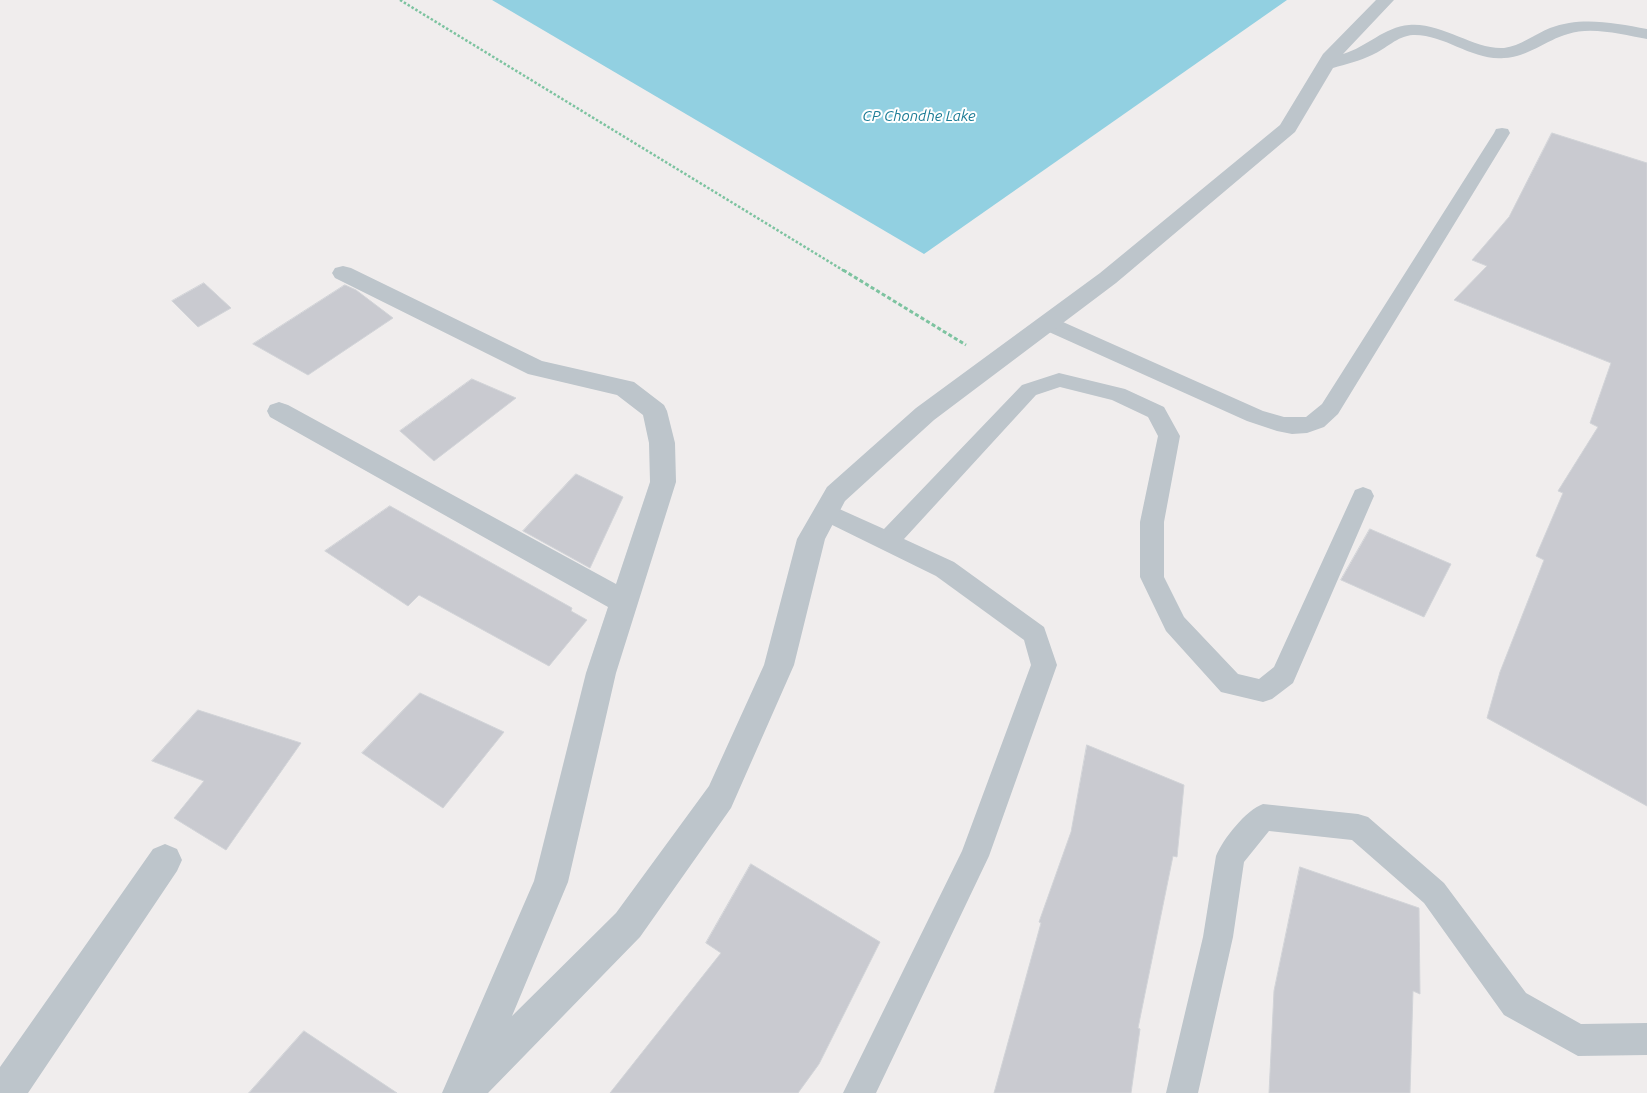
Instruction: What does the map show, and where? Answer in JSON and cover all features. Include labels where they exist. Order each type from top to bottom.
[{"type":"street","points":[[461,1093],[628,925],[720,797],[779,664],[811,539],[836,494],[924,414],[1108,278],[1288,128],[1328,58],[1386,0]]},
{"type":"street","points":[[1325,64],[1368,51],[1384,38],[1399,31],[1421,30],[1451,37],[1502,54],[1518,51],[1538,39],[1566,28],[1603,27],[1647,34]]},
{"type":"street","points":[[343,273],[536,368],[625,388],[655,411],[662,443],[663,482],[601,672],[551,882],[461,1093]]},
{"type":"street","points":[[279,411],[624,602]]},
{"type":"street","points":[[5,1093],[165,860]]},
{"type":"lane","points":[[1046,323],[1255,416],[1297,427],[1315,423],[1330,409],[1502,133]]},
{"type":"lane","points":[[886,542],[1029,390],[1059,380],[1118,394],[1156,412],[1169,436],[1152,522],[1152,577],[1175,624],[1230,684],[1263,691],[1284,675],[1363,496]]},
{"type":"lane","points":[[826,512],[945,569],[1035,634],[1044,665],[975,856],[859,1093]]},
{"type":"lane","points":[[1182,1093],[1218,937],[1230,856],[1264,817],[1358,827],[1434,893],[1515,1004],[1578,1040],[1647,1039]]},
{"type":"path","points":[[400,0],[995,362]]},
{"type":"water","name":"CP Chondhe Lake","points":[[492,0],[1287,0],[924,254]]},
{"type":"building","points":[[1552,133],[1647,163],[1647,806],[1487,718],[1500,672],[1544,560],[1536,556],[1563,493],[1558,491],[1598,427],[1590,423],[1611,363],[1454,300],[1487,266],[1472,260],[1509,217]]},
{"type":"building","points":[[204,283],[231,308],[198,327],[172,301]]},
{"type":"building","points":[[345,285],[356,290],[393,318],[308,375],[253,344]]},
{"type":"building","points":[[472,379],[516,398],[434,461],[400,431]]},
{"type":"building","points":[[576,474],[623,497],[590,568],[523,531]]},
{"type":"building","points":[[390,506],[572,608],[571,611],[587,620],[549,666],[419,595],[408,606],[325,551]]},
{"type":"building","points":[[1370,529],[1451,564],[1424,617],[1341,580]]},
{"type":"building","points":[[420,693],[504,732],[443,808],[362,753]]},
{"type":"building","points":[[198,710],[301,743],[226,850],[174,818],[204,781],[152,761]]},
{"type":"building","points":[[1087,745],[1184,785],[1177,857],[1173,856],[1138,1028],[1140,1029],[1131,1093],[994,1093],[1041,923],[1039,922],[1071,832]]},
{"type":"building","points":[[751,864],[880,942],[819,1064],[798,1093],[610,1093],[721,953],[706,943]]},
{"type":"building","points":[[1300,867],[1419,908],[1420,994],[1413,991],[1410,1093],[1269,1093],[1274,991]]},
{"type":"building","points":[[304,1031],[397,1093],[249,1093]]}]
